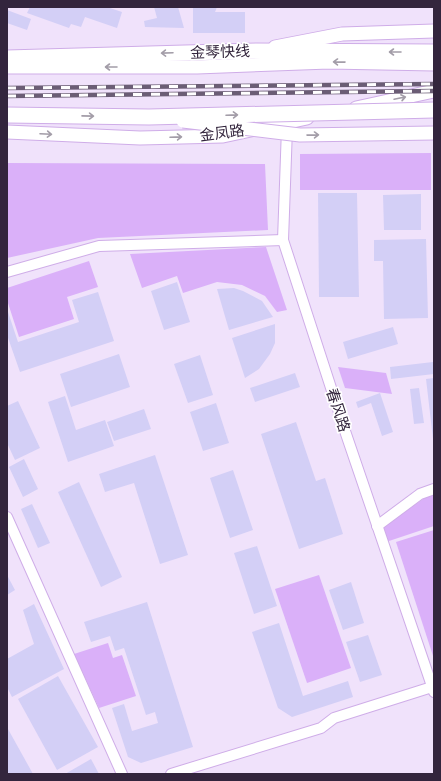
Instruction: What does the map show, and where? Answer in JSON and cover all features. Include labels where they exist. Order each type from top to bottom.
[{"type":"highway","name":"金琴快线","points":[[7,58],[256,51],[434,52]]},
{"type":"highway","points":[[7,115],[149,117],[434,110]]},
{"type":"main road","points":[[256,51],[342,34],[434,31]]},
{"type":"main road","points":[[7,67],[197,67],[329,62],[434,64]]},
{"type":"main road","name":"金凤路","points":[[7,132],[140,138],[223,136],[434,92]]},
{"type":"main road","points":[[149,117],[300,135],[434,133]]},
{"type":"street","name":"春风路","points":[[287,122],[282,240],[433,689]]},
{"type":"street","points":[[7,272],[99,246],[282,240]]},
{"type":"street","points":[[377,526],[420,494],[434,489]]},
{"type":"street","points":[[7,517],[122,774]]},
{"type":"street","points":[[171,774],[321,728],[334,718],[433,689]]},
{"type":"shaded area","points":[[431,153],[431,190],[300,190],[300,154]]},
{"type":"shaded area","points":[[7,163],[265,164],[268,230],[98,238],[7,258]]},
{"type":"shaded area","points":[[266,247],[287,310],[277,312],[265,296],[242,285],[217,282],[183,293],[177,276],[142,288],[130,254]]},
{"type":"shaded area","points":[[89,261],[98,287],[67,297],[74,319],[19,337],[7,300],[7,288]]},
{"type":"shaded area","points":[[338,367],[386,373],[392,394],[345,388]]},
{"type":"shaded area","points":[[434,494],[434,526],[386,542],[382,528],[423,499]]},
{"type":"shaded area","points":[[434,530],[434,659],[396,542]]},
{"type":"shaded area","points":[[319,575],[351,668],[307,683],[275,589]]},
{"type":"shaded area","points":[[108,643],[113,658],[122,655],[136,696],[99,708],[74,654]]},
{"type":"building","points":[[30,7],[107,7],[122,12],[117,28],[85,17],[81,27],[71,24],[69,28],[27,13]]},
{"type":"building","points":[[154,7],[178,7],[184,28],[145,27],[144,21],[157,18]]},
{"type":"building","points":[[193,7],[217,7],[215,12],[245,12],[245,33],[193,33]]},
{"type":"building","points":[[7,10],[31,19],[27,30],[7,23]]},
{"type":"building","points":[[318,193],[357,193],[359,297],[319,297]]},
{"type":"building","points":[[421,194],[421,230],[384,230],[383,195]]},
{"type":"building","points":[[426,239],[428,318],[384,319],[383,261],[374,261],[374,240]]},
{"type":"building","points":[[177,282],[190,322],[164,330],[151,291]]},
{"type":"building","points":[[234,288],[262,301],[273,317],[229,330],[217,289]]},
{"type":"building","points":[[98,292],[114,341],[20,372],[7,335],[7,309],[18,342],[79,322],[72,300]]},
{"type":"building","points":[[275,324],[275,343],[270,354],[259,369],[245,378],[232,338]]},
{"type":"building","points":[[393,327],[398,344],[348,359],[343,342]]},
{"type":"building","points":[[119,354],[130,387],[71,407],[60,374]]},
{"type":"building","points":[[200,355],[213,395],[188,403],[174,364]]},
{"type":"building","points":[[433,362],[434,374],[391,379],[390,367]]},
{"type":"building","points":[[295,373],[300,387],[255,402],[250,388]]},
{"type":"building","points":[[434,378],[434,439],[433,439],[426,379]]},
{"type":"building","points":[[419,388],[424,423],[414,424],[410,389]]},
{"type":"building","points":[[380,393],[393,432],[382,436],[371,403],[358,408],[356,402]]},
{"type":"building","points":[[65,396],[76,430],[105,420],[114,446],[68,462],[48,402]]},
{"type":"building","points":[[18,401],[40,448],[15,460],[7,443],[7,406]]},
{"type":"building","points":[[216,403],[229,443],[203,451],[190,412]]},
{"type":"building","points":[[144,409],[151,429],[114,441],[107,422]]},
{"type":"building","points":[[296,422],[316,481],[325,478],[343,534],[299,549],[261,434]]},
{"type":"building","points":[[155,455],[188,555],[160,564],[134,483],[105,492],[99,474]]},
{"type":"building","points":[[24,459],[38,489],[23,497],[9,467]]},
{"type":"building","points":[[233,470],[253,530],[230,538],[210,478]]},
{"type":"building","points":[[79,482],[122,577],[101,587],[58,492]]},
{"type":"building","points":[[32,504],[50,543],[38,548],[21,509]]},
{"type":"building","points":[[257,546],[277,606],[254,614],[234,553]]},
{"type":"building","points":[[7,575],[15,590],[7,595]]},
{"type":"building","points":[[351,582],[364,623],[343,630],[329,590]]},
{"type":"building","points":[[147,602],[193,747],[141,763],[128,757],[112,708],[124,704],[132,731],[158,723],[155,712],[146,715],[124,648],[115,651],[110,636],[91,642],[84,622]]},
{"type":"building","points":[[34,604],[64,669],[12,697],[7,687],[7,659],[34,644],[23,610]]},
{"type":"building","points":[[279,623],[303,696],[348,681],[353,697],[292,717],[278,708],[252,632]]},
{"type":"building","points":[[368,635],[382,675],[360,682],[346,642]]},
{"type":"building","points":[[58,676],[98,747],[57,770],[18,699]]},
{"type":"building","points":[[8,729],[33,774],[9,774],[7,770]]},
{"type":"building","points":[[91,759],[99,774],[65,774]]},
{"type":"railway","points":[[7,88],[434,84]]},
{"type":"railway","points":[[7,96],[434,91]]}]
